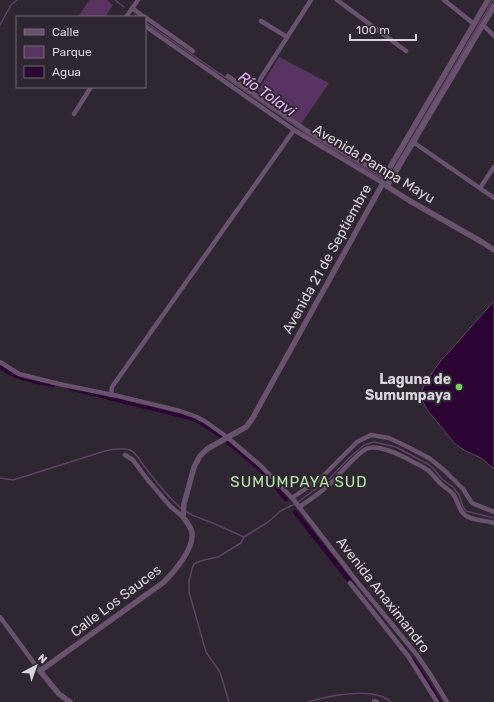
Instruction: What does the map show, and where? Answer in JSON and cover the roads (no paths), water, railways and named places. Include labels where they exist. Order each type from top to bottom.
[{"type":"street","points":[[129,16],[132,8],[138,0]]},
{"type":"street","points":[[252,92],[311,0]]},
{"type":"street","points":[[337,0],[406,51]]},
{"type":"street","points":[[444,0],[474,24]]},
{"type":"street","name":"Avenida 21 de Septiembre","points":[[385,185],[386,176],[488,0]]},
{"type":"street","name":"Avenida 21 de Septiembre","points":[[183,516],[184,504],[194,467],[200,456],[207,449],[246,427],[252,419],[385,185],[413,142],[494,6]]},
{"type":"street","points":[[132,8],[144,16]]},
{"type":"street","points":[[146,18],[193,51]]},
{"type":"street","points":[[261,20],[287,37]]},
{"type":"street","points":[[483,25],[494,36]]},
{"type":"street","name":"Avenida Pampa Mayu","points":[[146,27],[294,130],[385,185],[410,202],[494,250]]},
{"type":"street","name":"Avenida Pampa Mayu","points":[[228,76],[306,130],[376,172],[386,176]]},
{"type":"street","points":[[74,114],[90,88]]},
{"type":"street","points":[[110,395],[112,387],[294,130]]},
{"type":"street","points":[[413,142],[494,198]]},
{"type":"street","points":[[480,188],[494,167]]},
{"type":"street","name":"Avenida Anaximandro","points":[[0,362],[19,374],[180,411],[197,417],[227,437],[261,466],[298,506],[417,655],[446,702]]},
{"type":"street","points":[[292,499],[320,478],[357,442],[371,435],[389,438],[429,458],[463,488],[472,503],[494,512]]},
{"type":"street","points":[[298,506],[313,498],[323,490],[343,469],[366,449],[375,448],[398,454],[429,471],[438,481],[452,492],[461,512],[465,516],[494,523]]},
{"type":"street","points":[[125,455],[133,460],[170,506],[183,516]]},
{"type":"street","name":"Calle Los Sauces","points":[[40,671],[158,587],[169,577],[185,555],[191,543],[192,533],[190,526],[183,516]]},
{"type":"street","name":"Avenida Anaximandro","points":[[350,582],[408,656],[437,702]]},
{"type":"street","points":[[0,617],[62,700],[70,702]]},
{"type":"water","name":"Laguna de Sumumpaya","points":[[494,301],[494,469],[481,458],[455,444],[428,411],[421,399],[421,392],[439,363]]},
{"type":"waterway","name":"Río Tolavi","points":[[0,25],[11,5],[17,0]]},
{"type":"waterway","name":"Río Tolavi","points":[[115,0],[124,7]]},
{"type":"waterway","name":"Río Tolavi","points":[[394,169],[493,0]]},
{"type":"waterway","name":"Río Tolavi","points":[[146,23],[307,134],[381,177]]},
{"type":"waterway","points":[[0,366],[18,377],[53,385]]},
{"type":"waterway","points":[[70,388],[191,418],[200,422],[221,436]]},
{"type":"waterway","points":[[228,442],[268,477],[286,499]]},
{"type":"waterway","points":[[298,502],[330,478],[364,445],[374,442],[398,448],[428,464],[442,479],[453,487],[459,495],[466,511],[494,518]]},
{"type":"waterway","points":[[0,478],[13,480],[105,451],[127,449],[136,455],[162,489],[182,509]]},
{"type":"waterway","points":[[244,537],[268,522],[282,510],[295,504]]},
{"type":"waterway","points":[[185,511],[244,537]]},
{"type":"waterway","points":[[295,512],[353,585]]},
{"type":"waterway","points":[[229,702],[220,672],[206,652],[189,592],[189,581],[194,564],[218,557],[241,543],[244,537]]},
{"type":"waterway","points":[[413,661],[439,702]]},
{"type":"waterway","points":[[308,702],[339,695],[363,693],[374,694],[391,702]]},
{"type":"place","name":"Laguna de Sumumpaya","points":[[459,387]]},
{"type":"district","name":"SUMUMPAYA SUD","points":[[299,482]]}]
